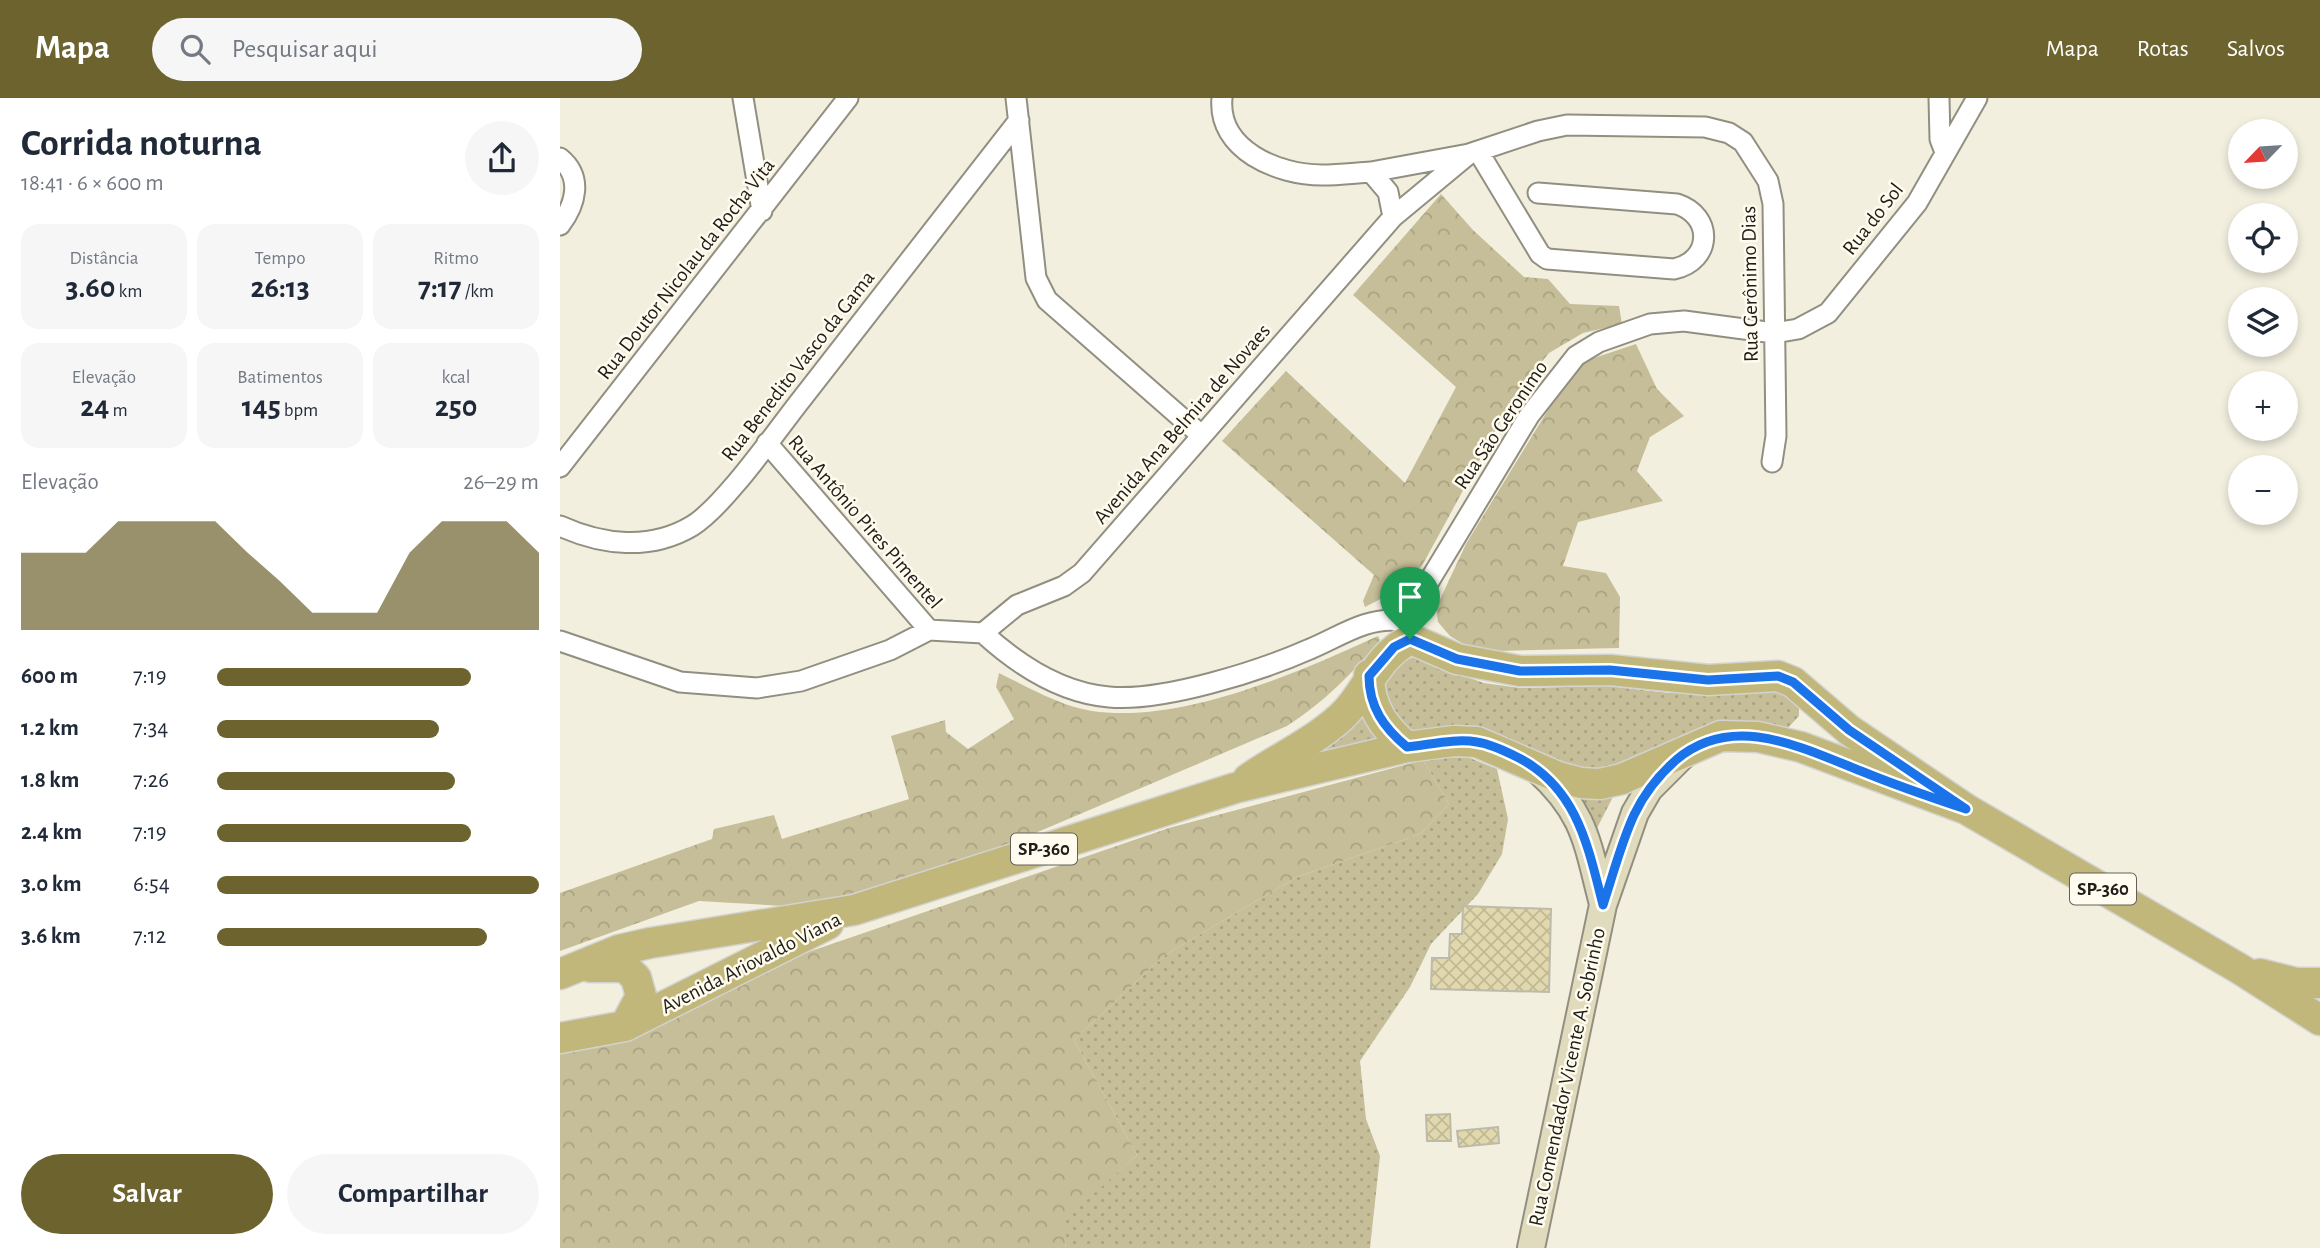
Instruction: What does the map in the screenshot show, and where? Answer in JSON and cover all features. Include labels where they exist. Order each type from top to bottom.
[{"type":"main road","name":"SP-360","points":[[1235,788],[1346,711],[1405,630]]},
{"type":"main road","points":[[1405,630],[1457,659],[1520,671],[1610,670],[1708,680],[1778,676],[1793,682],[1805,699],[1808,712],[1804,726],[1783,742]]},
{"type":"main road","points":[[1369,676],[1369,692],[1377,712],[1388,731],[1407,747]]},
{"type":"main road","name":"SP-360","points":[[1793,682],[1849,730],[1966,809],[2239,969],[2320,1020]]},
{"type":"main road","name":"SP-360","points":[[853,910],[1235,788],[1407,747],[1477,742],[1569,780],[1600,784],[1622,779],[1721,736],[1739,735],[1783,742],[1966,809]]},
{"type":"main road","name":"Avenida Ariovaldo Viana","points":[[569,971],[619,950],[650,943],[853,910]]},
{"type":"main road","name":"Avenida Ariovaldo Viana","points":[[560,1038],[625,1026],[853,910]]},
{"type":"main road","name":"SP-360","points":[[569,971],[615,965],[625,967],[636,978],[641,996],[625,1026]]},
{"type":"main road","name":"SP-360","points":[[2239,969],[2296,983],[2320,983]]},
{"type":"street","points":[[743,98],[762,211]]},
{"type":"street","name":"Rua Doutor Nicolau da Rocha Vita","points":[[560,467],[848,98]]},
{"type":"street","points":[[1016,98],[1037,278],[1047,300],[1201,435]]},
{"type":"street","name":"Rua Gerônimo Dias","points":[[1222,98],[1221,110],[1230,132],[1242,150],[1264,163],[1320,175],[1371,172],[1473,152],[1567,125],[1704,127],[1729,133],[1744,142],[1769,181],[1773,204],[1776,436],[1772,462]]},
{"type":"street","points":[[1939,98],[1940,139],[1945,152]]},
{"type":"street","name":"Rua do Sol","points":[[1774,332],[1798,329],[1828,313],[1917,203],[1977,98]]},
{"type":"street","name":"Rua Benedito Vasco da Gama","points":[[560,526],[613,544],[671,535],[693,526],[712,509],[767,443],[1019,120]]},
{"type":"street","points":[[1473,152],[1540,254],[1547,259],[1674,269],[1693,261],[1704,243],[1705,233],[1696,214],[1677,204],[1538,193]]},
{"type":"street","name":"Avenida Ana Belmira de Novaes","points":[[984,633],[1017,605],[1064,586],[1082,573],[1393,217],[1473,152]]},
{"type":"street","points":[[560,158],[574,176],[576,193],[572,209],[560,225]]},
{"type":"street","points":[[1371,172],[1388,192],[1393,217]]},
{"type":"street","name":"Rua São Geronimo","points":[[1405,630],[1428,583],[1529,416],[1576,356],[1599,342],[1650,324],[1684,321],[1774,332]]},
{"type":"street","name":"Rua Antônio Pires Pimentel","points":[[767,443],[929,630]]},
{"type":"street","points":[[560,641],[680,682],[722,688],[757,688],[802,681],[890,650],[929,630],[984,633],[1011,658],[1040,675],[1077,691],[1110,698],[1140,696],[1206,683],[1299,654],[1371,621],[1385,619],[1405,630]]},
{"type":"street","name":"Rua Comendador Vicente A. Sobrinho","points":[[1531,1248],[1603,905],[1635,813],[1665,770],[1694,746]]},
{"type":"street","points":[[1533,765],[1562,792],[1574,809],[1586,838],[1603,905]]},
{"type":"green space","points":[[1441,194],[1473,230],[1524,277],[1548,279],[1570,304],[1619,306],[1622,324],[1583,333],[1549,353],[1516,393],[1423,564],[1404,587],[1365,607],[1363,601],[1374,575],[1222,441],[1286,371],[1405,483],[1456,387],[1353,295]]},
{"type":"green space","points":[[1636,344],[1657,389],[1684,416],[1650,437],[1637,471],[1663,501],[1578,522],[1563,566],[1606,573],[1620,597],[1619,648],[1498,651],[1465,645],[1450,636],[1438,622],[1436,608],[1466,544],[1570,374],[1585,361]]},
{"type":"green space","points":[[1378,636],[1380,640],[1348,676],[1313,708],[1287,726],[854,910],[699,901],[560,951],[560,893],[712,839],[714,829],[774,815],[782,839],[909,799],[891,736],[945,720],[946,732],[968,749],[1014,719],[996,687],[999,673],[1080,709],[1127,713],[1163,710],[1201,703],[1276,679]]},
{"type":"green space","points":[[1415,657],[1428,658],[1484,683],[1520,688],[1608,686],[1669,693],[1776,686],[1799,705],[1799,716],[1785,731],[1607,774],[1407,732],[1392,723],[1381,683],[1401,661]]},
{"type":"green space","points":[[1363,695],[1389,739],[1315,752]]},
{"type":"green space","points":[[1470,758],[1497,769],[1508,819],[1502,854],[1478,894],[1431,944],[1410,987],[1360,1061],[1366,1119],[1380,1156],[1370,1248],[1066,1248],[1061,1222],[1137,1155],[1074,1040],[1165,955],[1297,877],[1420,834],[1449,804],[1423,760]]},
{"type":"green space","points":[[1423,760],[1449,804],[1420,834],[1297,877],[1165,955],[1074,1040],[1137,1155],[1062,1222],[1066,1248],[560,1248],[560,1051],[788,959],[1169,828]]},
{"type":"green space","points":[[1573,791],[1616,791],[1595,832]]},
{"type":"building","points":[[1463,906],[1551,909],[1549,992],[1431,989],[1432,958],[1449,958],[1450,934],[1462,934]]},
{"type":"building","points":[[1450,1114],[1451,1141],[1427,1141],[1426,1115]]},
{"type":"building","points":[[1498,1127],[1499,1143],[1459,1147],[1457,1131]]},
{"type":"route","points":[[1410,639],[1457,659],[1520,671],[1610,670],[1708,680],[1778,676],[1793,682],[1849,730],[1966,809],[1801,747],[1758,737],[1721,736],[1694,746],[1665,770],[1649,789],[1623,842],[1603,905],[1586,838],[1574,809],[1562,792],[1533,765],[1477,742],[1454,741],[1407,747],[1388,731],[1369,692],[1369,676],[1394,647],[1410,639]]}]
